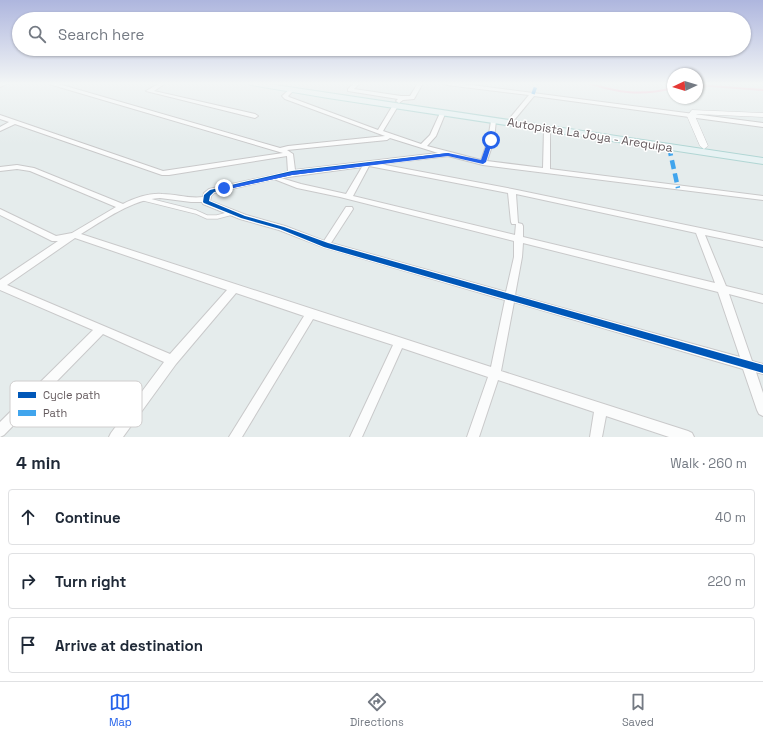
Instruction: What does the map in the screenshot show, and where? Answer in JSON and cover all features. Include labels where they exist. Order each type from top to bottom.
[{"type":"main road","name":"Autopista La Joya - Arequipa","points":[[403,103],[442,114],[763,161]]},
{"type":"main road","name":"Autopista La Joya - Arequipa","points":[[408,103],[763,154]]},
{"type":"street","points":[[119,103],[290,154]]},
{"type":"street","points":[[202,103],[255,116]]},
{"type":"street","points":[[301,103],[379,133],[422,147],[483,162],[763,198]]},
{"type":"street","points":[[379,133],[397,103]]},
{"type":"street","points":[[513,118],[525,103]]},
{"type":"street","points":[[600,103],[763,125]]},
{"type":"street","points":[[691,116],[695,112],[703,111],[763,114]]},
{"type":"street","points":[[422,147],[433,136],[442,114]]},
{"type":"street","points":[[691,116],[704,146]]},
{"type":"street","points":[[0,117],[162,173],[290,154]]},
{"type":"street","points":[[483,162],[491,140],[494,121]]},
{"type":"street","points":[[0,129],[14,122]]},
{"type":"street","points":[[546,171],[547,129]]},
{"type":"street","points":[[279,151],[288,148],[392,137]]},
{"type":"street","points":[[290,154],[292,173]]},
{"type":"street","points":[[0,286],[74,235],[124,206],[144,199],[157,196],[188,201],[205,199],[212,191],[292,173],[448,154]]},
{"type":"street","points":[[367,164],[512,191],[763,244]]},
{"type":"street","points":[[348,197],[367,164]]},
{"type":"street","points":[[0,169],[17,166],[32,169],[124,206]]},
{"type":"street","points":[[275,177],[280,181],[763,299]]},
{"type":"street","points":[[473,437],[495,374],[518,257],[519,239],[512,191]]},
{"type":"street","points":[[205,199],[206,202],[232,213],[282,228],[326,245],[763,369]]},
{"type":"street","points":[[326,245],[349,209]]},
{"type":"street","points":[[0,212],[55,239],[74,235],[688,437]]},
{"type":"street","points":[[699,230],[722,289],[763,410]]},
{"type":"street","points":[[0,286],[172,360]]},
{"type":"street","points":[[142,401],[172,360],[234,288]]},
{"type":"street","points":[[235,437],[311,314]]},
{"type":"street","points":[[50,381],[101,329]]},
{"type":"street","points":[[356,437],[399,343]]},
{"type":"street","points":[[596,437],[601,409]]},
{"type":"street","points":[[0,431],[10,421]]},
{"type":"street","points":[[115,437],[122,427]]},
{"type":"lane","points":[[144,199],[196,212],[207,217],[217,217],[232,213]]},
{"type":"marked path","points":[[669,147],[678,188]]},
{"type":"cycle path","points":[[448,154],[292,173],[212,191],[207,195],[206,202],[243,217],[282,228],[326,245],[763,369]]},
{"type":"route","points":[[224,188],[292,173],[448,154],[483,162],[491,140]]}]
